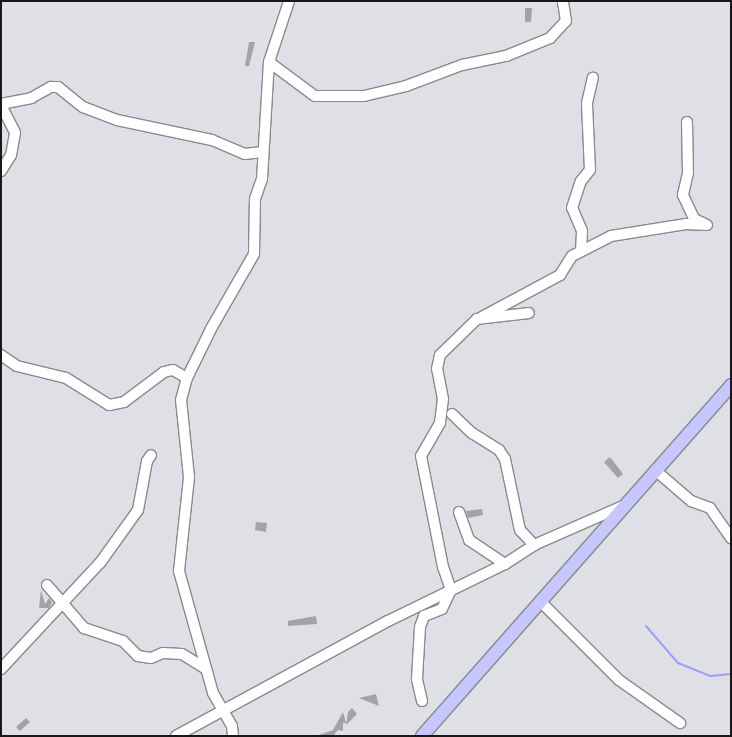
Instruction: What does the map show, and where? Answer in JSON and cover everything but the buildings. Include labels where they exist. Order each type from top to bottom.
[{"type":"main road","points":[[422,736],[731,385]]},
{"type":"street","points":[[234,736],[213,693],[179,571],[188,477],[181,400],[186,378],[212,326],[254,254],[254,200],[262,179],[262,152],[269,62],[289,1]]},
{"type":"street","points":[[269,62],[315,96],[364,96],[406,86],[462,65],[506,56],[550,38],[566,21],[563,1]]},
{"type":"street","points":[[580,251],[582,232],[572,208],[581,181],[590,170],[587,103],[593,78]]},
{"type":"street","points":[[1,171],[11,156],[15,134],[1,105],[30,98],[51,87],[58,87],[83,106],[117,120],[212,140],[245,154],[262,152]]},
{"type":"street","points":[[422,701],[417,679],[420,627],[424,616],[442,609],[451,590],[437,539],[421,456],[440,423],[443,399],[438,369],[440,355],[477,320],[560,275],[572,256],[580,251],[611,236],[686,224],[707,225],[694,219],[683,195],[688,173],[687,122]]},
{"type":"street","points":[[477,320],[529,313]]},
{"type":"street","points":[[1,354],[17,366],[66,378],[109,405],[124,402],[164,372],[173,370],[186,378]]},
{"type":"street","points":[[452,414],[502,454],[520,530],[534,545]]},
{"type":"street","points":[[1,669],[100,563],[138,510],[147,461],[151,455]]},
{"type":"street","points":[[655,470],[691,501],[710,508],[731,538]]},
{"type":"street","points":[[176,736],[451,590],[505,564],[534,545],[623,506]]},
{"type":"street","points":[[459,512],[469,540],[505,564]]},
{"type":"street","points":[[47,585],[84,628],[123,641],[138,656],[151,658],[163,653],[182,654],[206,669]]},
{"type":"street","points":[[540,601],[619,680],[680,723]]},
{"type":"waterway","points":[[646,626],[678,663],[711,676],[731,674]]}]
